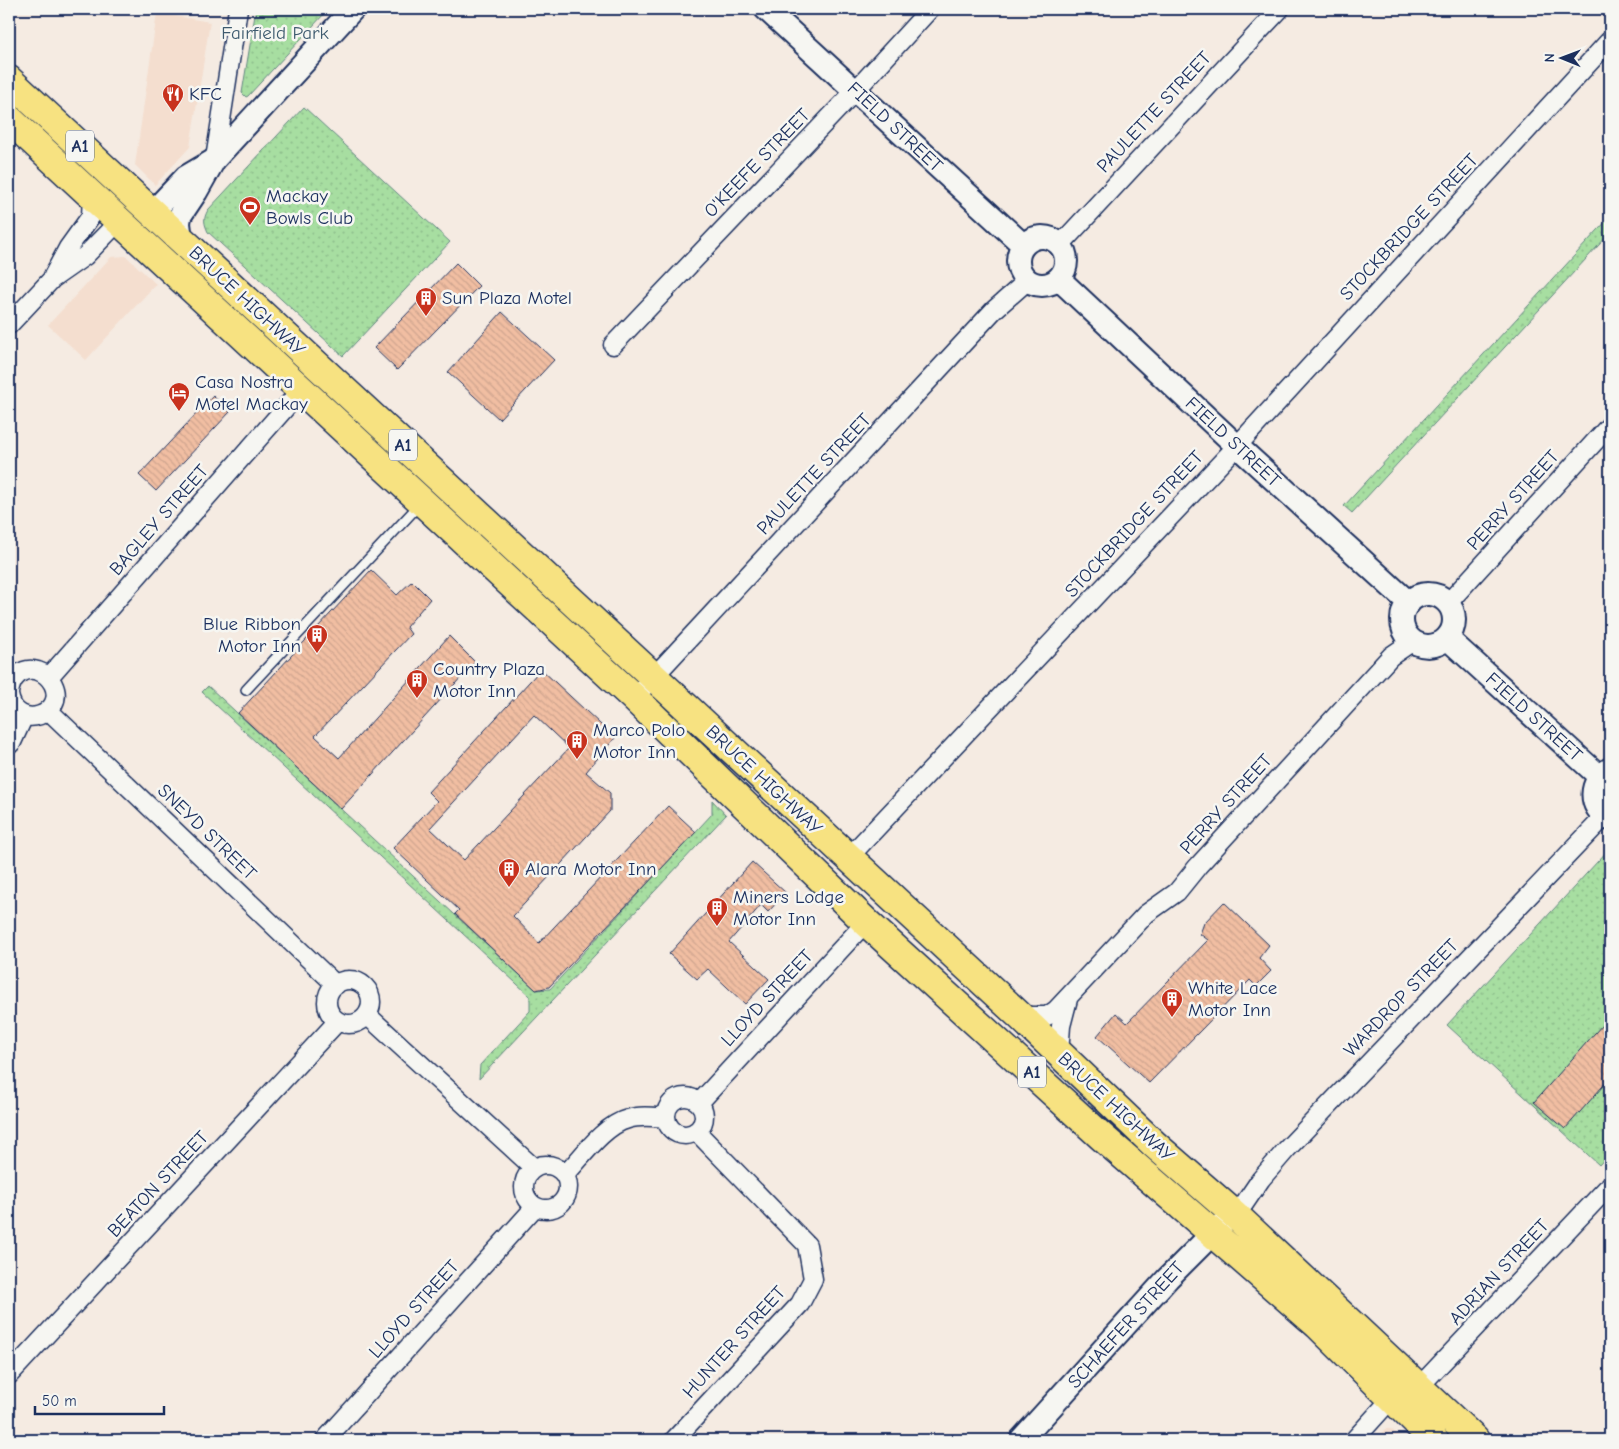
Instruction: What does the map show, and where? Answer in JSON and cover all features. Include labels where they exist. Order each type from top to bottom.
[{"type":"highway","name":"BRUCE HIGHWAY","points":[[9,80],[1060,1053],[1155,1145],[1233,1213],[1475,1440]]},
{"type":"highway","points":[[9,86],[44,130],[112,193],[119,221]]},
{"type":"highway","name":"BRUCE HIGHWAY","points":[[9,118],[634,698],[866,922],[1102,1136],[1318,1325],[1391,1400],[1434,1440]]},
{"type":"highway","points":[[152,213],[152,226],[158,240],[258,333],[295,384]]},
{"type":"street","points":[[152,213],[186,177],[215,159],[238,9]]},
{"type":"street","points":[[181,240],[180,214],[215,159],[352,9]]},
{"type":"street","name":"FIELD STREET","points":[[766,9],[1023,245]]},
{"type":"street","name":"O'KEEFE STREET","points":[[614,344],[930,9]]},
{"type":"street","name":"PAULETTE STREET","points":[[1060,245],[1280,9]]},
{"type":"street","name":"STOCKBRIDGE STREET","points":[[848,858],[1237,446],[1610,40]]},
{"type":"street","points":[[52,279],[68,248],[92,216],[92,196]]},
{"type":"street","points":[[9,325],[52,279],[85,256],[119,221]]},
{"type":"street","points":[[1043,236],[1051,238],[1060,245],[1065,254],[1066,262],[1059,279],[1043,286],[1027,281],[1020,271],[1017,261],[1023,245],[1043,236]]},
{"type":"street","name":"FIELD STREET","points":[[1059,279],[1237,446],[1409,603]]},
{"type":"street","name":"PAULETTE STREET","points":[[634,698],[994,310],[1027,281]]},
{"type":"street","name":"BAGLEY STREET","points":[[49,677],[295,384]]},
{"type":"street","name":"PERRY STREET","points":[[1448,603],[1610,425]]},
{"type":"street","points":[[1429,594],[1438,596],[1448,603],[1454,621],[1452,630],[1447,638],[1438,644],[1429,646],[1413,641],[1404,630],[1402,620],[1404,611],[1409,603],[1420,595],[1429,594]]},
{"type":"street","name":"FIELD STREET","points":[[1447,638],[1605,772]]},
{"type":"street","name":"PERRY STREET","points":[[1020,1016],[1047,1016],[1056,1010],[1146,914],[1177,892],[1198,866],[1391,656],[1413,641]]},
{"type":"street","points":[[24,671],[40,672],[49,677],[54,686],[54,703],[40,716],[24,716],[14,709],[10,702],[10,685],[24,671]]},
{"type":"street","name":"SNEYD STREET","points":[[48,710],[336,985]]},
{"type":"street","points":[[9,746],[24,716]]},
{"type":"street","points":[[1605,772],[1595,784],[1593,794],[1595,804],[1607,818]]},
{"type":"street","name":"WARDROP STREET","points":[[1233,1213],[1244,1204],[1261,1179],[1286,1150],[1607,818]]},
{"type":"street","name":"LLOYD STREET","points":[[699,1103],[866,922]]},
{"type":"street","points":[[351,980],[365,986],[370,994],[372,1002],[367,1015],[359,1022],[352,1024],[338,1021],[333,1017],[328,1006],[331,991],[336,985],[343,981],[351,980]]},
{"type":"street","name":"PERRY STREET","points":[[1060,1053],[1062,1018],[1069,996]]},
{"type":"street","points":[[367,1015],[534,1168]]},
{"type":"street","name":"BEATON STREET","points":[[9,1375],[338,1021]]},
{"type":"street","points":[[680,1097],[687,1097],[699,1103],[702,1109],[703,1121],[696,1131],[690,1134],[678,1133],[668,1124],[666,1118],[669,1105],[680,1097]]},
{"type":"street","points":[[565,1175],[607,1130],[616,1124],[628,1119],[641,1117],[666,1118]]},
{"type":"street","name":"HUNTER STREET","points":[[674,1440],[800,1304],[813,1280],[807,1244],[696,1131]]},
{"type":"street","points":[[546,1165],[554,1166],[565,1175],[568,1191],[563,1202],[550,1210],[535,1207],[529,1202],[524,1191],[528,1173],[534,1168],[546,1165]]},
{"type":"street","name":"ADRIAN STREET","points":[[1419,1387],[1610,1185]]},
{"type":"street","name":"LLOYD STREET","points":[[325,1440],[535,1207]]},
{"type":"street","name":"SCHAEFER STREET","points":[[1021,1440],[1168,1278],[1233,1213]]},
{"type":"street","points":[[1354,1440],[1391,1400]]},
{"type":"lane","points":[[246,690],[422,502]]},
{"type":"shaded area","points":[[157,13],[210,22],[190,147],[155,185],[135,165]]},
{"type":"shaded area","points":[[126,256],[156,284],[86,360],[48,325],[111,257]]},
{"type":"shaded area","points":[[1385,1429],[1391,1429],[1404,1440],[1375,1440]]},
{"type":"green space","name":"Fairfield Park","points":[[256,9],[321,9],[325,13],[246,97],[242,93]]},
{"type":"green space","name":"Mackay Bowls Club","points":[[304,107],[450,242],[343,356],[208,232],[205,223],[205,216],[208,210]]},
{"type":"green space","points":[[1610,217],[1610,233],[1352,513],[1344,506]]},
{"type":"green space","points":[[208,686],[536,990],[550,989],[712,814],[712,800],[726,815],[479,1079],[480,1065],[530,1011],[530,996],[202,692]]},
{"type":"green space","points":[[1610,848],[1610,1153],[1599,1165],[1447,1025]]},
{"type":"building","name":"Sun Plaza Motel","points":[[456,263],[479,286],[397,370],[374,348]]},
{"type":"building","points":[[502,312],[554,360],[499,419],[448,372]]},
{"type":"building","points":[[213,396],[230,412],[156,491],[139,475]]},
{"type":"building","name":"Country Plaza Motor Inn","points":[[371,570],[397,595],[412,581],[430,599],[406,627],[411,634],[315,736],[339,758],[449,636],[475,662],[341,809],[238,713]]},
{"type":"building","points":[[541,669],[615,738],[586,772],[610,793],[610,811],[513,916],[539,943],[668,806],[696,832],[549,987],[536,990],[455,914],[459,910],[393,848],[437,801],[428,792]],"holes":[[[534,715],[569,748],[464,860],[430,828]]]},
{"type":"building","name":"Miners Lodge Motor Inn","points":[[752,862],[786,893],[768,912],[761,905],[729,942],[769,979],[745,1004],[708,969],[697,979],[669,954]]},
{"type":"building","name":"White Lace Motor Inn","points":[[1224,902],[1269,945],[1259,958],[1271,971],[1256,986],[1250,980],[1149,1083],[1097,1036],[1116,1013],[1127,1023],[1208,940],[1200,934],[1204,923]]},
{"type":"building","points":[[1610,1016],[1610,1078],[1565,1129],[1534,1102]]},
{"type":"place","name":"KFC","points":[[173,113]]},
{"type":"place","name":"Mackay Bowls Club","points":[[250,226]]},
{"type":"place","name":"Sun Plaza Motel","points":[[426,317]]},
{"type":"place","name":"Casa Nostra Motel Mackay","points":[[179,412]]},
{"type":"place","name":"Blue Ribbon Motor Inn","points":[[317,654]]},
{"type":"place","name":"Country Plaza Motor Inn","points":[[417,699]]},
{"type":"place","name":"Marco Polo Motor Inn","points":[[577,760]]},
{"type":"place","name":"Alara Motor Inn","points":[[509,888]]},
{"type":"place","name":"Miners Lodge Motor Inn","points":[[717,927]]},
{"type":"place","name":"White Lace Motor Inn","points":[[1172,1018]]}]
